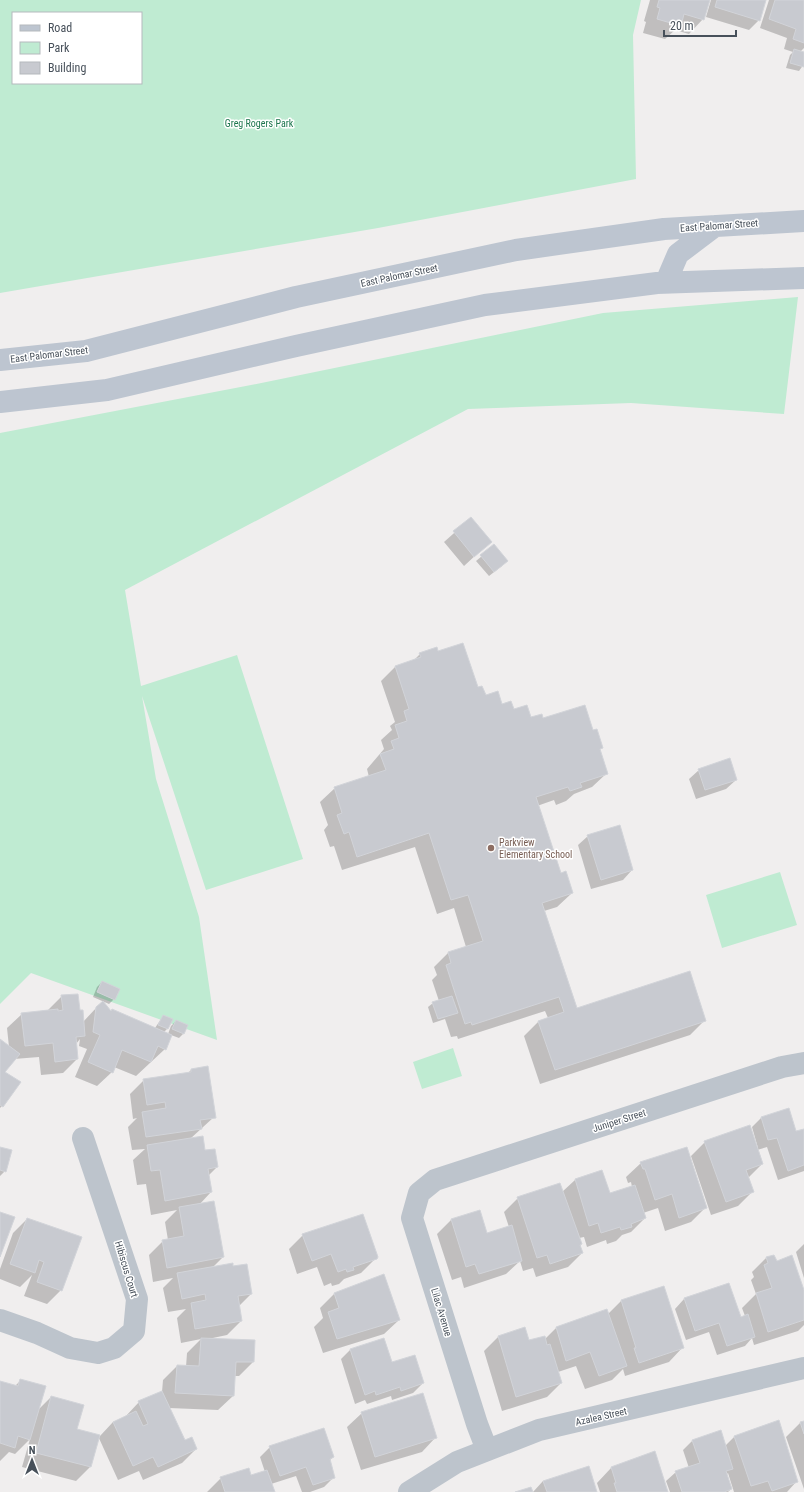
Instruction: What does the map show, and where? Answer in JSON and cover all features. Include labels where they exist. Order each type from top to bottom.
[{"type":"main road","name":"East Palomar Street","points":[[0,360],[86,351],[296,297],[516,250],[664,229],[804,221]]},
{"type":"main road","points":[[666,282],[678,254],[715,226]]},
{"type":"main road","points":[[0,402],[107,390],[296,346],[485,305],[666,282],[804,278]]},
{"type":"street","name":"Juniper Street","points":[[435,1180],[782,1067],[804,1063]]},
{"type":"street","name":"Hibiscus Court","points":[[0,1320],[37,1333],[70,1348],[98,1353],[114,1348],[134,1331],[137,1299],[83,1138]]},
{"type":"street","name":"Lilac Avenue","points":[[435,1180],[419,1193],[412,1218],[477,1424],[487,1450]]},
{"type":"street","name":"Azalea Street","points":[[409,1492],[457,1462],[539,1430],[804,1368]]},
{"type":"green space","name":"Greg Rogers Park","points":[[0,0],[641,0],[633,35],[636,179],[378,228],[0,293]]},
{"type":"green space","points":[[798,297],[784,414],[631,403],[468,409],[125,590],[141,686],[237,655],[303,859],[206,890],[142,696],[156,779],[199,917],[217,1040],[31,973],[0,1004],[0,433],[251,385],[603,313]]},
{"type":"green space","points":[[780,872],[797,925],[722,948],[706,895]]},
{"type":"green space","points":[[453,1048],[462,1076],[422,1089],[413,1062]]},
{"type":"building","points":[[659,0],[710,0],[704,20],[684,14],[681,26],[657,19],[660,8],[657,7]]},
{"type":"building","points":[[717,0],[766,0],[760,21],[715,7]]},
{"type":"building","points":[[775,0],[804,0],[804,43],[793,39],[796,29],[769,19]]},
{"type":"building","points":[[794,49],[804,52],[804,67],[790,63]]},
{"type":"building","points":[[471,517],[492,542],[474,557],[453,531]]},
{"type":"building","points":[[494,544],[508,561],[494,572],[480,555]]},
{"type":"building","points":[[463,643],[478,687],[482,686],[486,695],[498,691],[502,704],[511,701],[514,709],[527,705],[531,717],[542,714],[543,718],[585,705],[593,730],[597,729],[603,748],[600,749],[608,774],[580,783],[582,787],[570,791],[568,787],[536,797],[561,873],[566,871],[573,893],[542,903],[577,1008],[690,971],[706,1021],[555,1070],[538,1021],[564,1012],[559,997],[472,1025],[471,1022],[465,1024],[446,965],[451,963],[448,952],[483,941],[468,895],[451,900],[429,833],[357,857],[349,832],[344,834],[337,815],[342,813],[334,787],[386,770],[380,754],[394,749],[391,741],[399,738],[395,725],[407,721],[404,711],[409,709],[395,666],[421,657],[419,653],[437,647],[438,651]]},
{"type":"building","points":[[730,758],[737,780],[705,790],[698,769]]},
{"type":"building","points":[[620,825],[633,870],[601,880],[587,835]]},
{"type":"building","points":[[102,981],[120,989],[115,1000],[97,992]]},
{"type":"building","points":[[78,994],[80,1010],[83,1010],[85,1036],[76,1037],[78,1059],[55,1062],[53,1043],[25,1046],[21,1013],[58,1009],[58,1011],[63,1010],[61,995]]},
{"type":"building","points":[[452,996],[458,1013],[438,1019],[432,1002]]},
{"type":"building","points":[[103,1001],[111,1011],[112,1009],[172,1035],[166,1050],[158,1046],[151,1062],[122,1050],[113,1073],[88,1062],[100,1035],[93,1032],[96,1007]]},
{"type":"building","points":[[163,1015],[173,1019],[168,1029],[158,1025]]},
{"type":"building","points":[[176,1020],[188,1025],[184,1034],[172,1029]]},
{"type":"building","points":[[0,1039],[20,1054],[5,1072],[21,1082],[3,1107],[0,1105]]},
{"type":"building","points":[[208,1066],[216,1118],[200,1120],[202,1129],[146,1137],[142,1112],[166,1108],[165,1102],[147,1105],[143,1079],[191,1072],[191,1069]]},
{"type":"building","points":[[789,1108],[796,1131],[804,1129],[804,1165],[788,1171],[777,1138],[768,1140],[761,1117]]},
{"type":"building","points":[[750,1125],[763,1164],[746,1170],[754,1192],[726,1202],[704,1141]]},
{"type":"building","points":[[203,1136],[205,1150],[215,1149],[218,1167],[208,1169],[212,1192],[165,1201],[160,1170],[151,1171],[147,1145]]},
{"type":"building","points":[[0,1147],[12,1150],[6,1172],[0,1170]]},
{"type":"building","points":[[687,1147],[707,1208],[679,1218],[672,1194],[655,1200],[645,1169],[643,1169],[640,1162]]},
{"type":"building","points":[[602,1170],[610,1193],[635,1185],[646,1218],[631,1224],[632,1227],[621,1230],[620,1227],[601,1233],[598,1223],[589,1226],[575,1179]]},
{"type":"building","points":[[560,1183],[582,1244],[580,1245],[583,1253],[550,1264],[547,1255],[537,1258],[517,1197]]},
{"type":"building","points":[[214,1201],[224,1257],[167,1268],[162,1240],[184,1236],[179,1207]]},
{"type":"building","points":[[480,1210],[487,1233],[512,1225],[522,1261],[479,1274],[475,1264],[466,1267],[451,1219]]},
{"type":"building","points":[[0,1212],[15,1217],[0,1257]]},
{"type":"building","points":[[363,1214],[378,1257],[377,1259],[353,1267],[354,1270],[347,1272],[346,1269],[338,1272],[331,1254],[312,1261],[302,1234]]},
{"type":"building","points":[[27,1218],[82,1237],[62,1291],[37,1282],[44,1262],[39,1260],[35,1273],[10,1264]]},
{"type":"building","points":[[774,1255],[777,1261],[792,1255],[804,1290],[804,1320],[768,1332],[756,1293],[772,1288],[764,1265],[768,1263],[766,1257]]},
{"type":"building","points":[[233,1263],[233,1266],[247,1264],[252,1294],[238,1296],[242,1321],[195,1329],[191,1303],[206,1300],[205,1294],[182,1299],[177,1273]]},
{"type":"building","points":[[384,1274],[400,1320],[337,1339],[328,1312],[339,1308],[334,1293]]},
{"type":"building","points":[[729,1283],[741,1317],[748,1314],[755,1337],[727,1346],[719,1323],[695,1331],[684,1298]]},
{"type":"building","points":[[664,1286],[684,1348],[639,1363],[634,1348],[636,1348],[621,1300]]},
{"type":"building","points":[[607,1309],[627,1366],[599,1376],[590,1352],[566,1361],[556,1327]]},
{"type":"building","points":[[525,1327],[529,1340],[545,1336],[547,1345],[550,1344],[562,1383],[516,1397],[498,1336]]},
{"type":"building","points":[[201,1338],[255,1340],[254,1362],[236,1362],[234,1396],[175,1393],[177,1365],[199,1366]]},
{"type":"building","points":[[384,1338],[392,1362],[415,1355],[424,1383],[401,1391],[400,1387],[376,1395],[375,1391],[365,1395],[350,1349]]},
{"type":"building","points":[[20,1379],[46,1386],[30,1440],[18,1436],[15,1448],[0,1443],[0,1381],[18,1386]]},
{"type":"building","points":[[162,1391],[185,1440],[192,1437],[197,1449],[158,1467],[153,1457],[133,1466],[113,1422],[136,1411],[143,1426],[148,1424],[138,1401]]},
{"type":"building","points":[[423,1393],[437,1438],[375,1457],[361,1412]]},
{"type":"building","points":[[51,1396],[84,1405],[77,1429],[100,1435],[91,1467],[36,1453]]},
{"type":"building","points":[[779,1420],[798,1482],[772,1491],[768,1481],[751,1486],[734,1436]]},
{"type":"building","points":[[804,1421],[804,1434],[800,1422]]},
{"type":"building","points":[[324,1428],[334,1457],[330,1459],[335,1478],[313,1485],[306,1467],[280,1476],[269,1446]]},
{"type":"building","points":[[721,1430],[733,1469],[726,1471],[732,1489],[724,1492],[682,1492],[675,1471],[700,1463],[692,1440]]},
{"type":"building","points":[[655,1451],[668,1492],[617,1492],[611,1467]]},
{"type":"building","points":[[589,1466],[597,1492],[547,1492],[543,1481]]},
{"type":"building","points":[[249,1468],[251,1475],[267,1470],[275,1492],[225,1492],[220,1477]]},
{"type":"building","points":[[531,1487],[533,1492],[515,1492]]},
{"type":"place","name":"Parkview Elementary School","points":[[491,848]]}]
